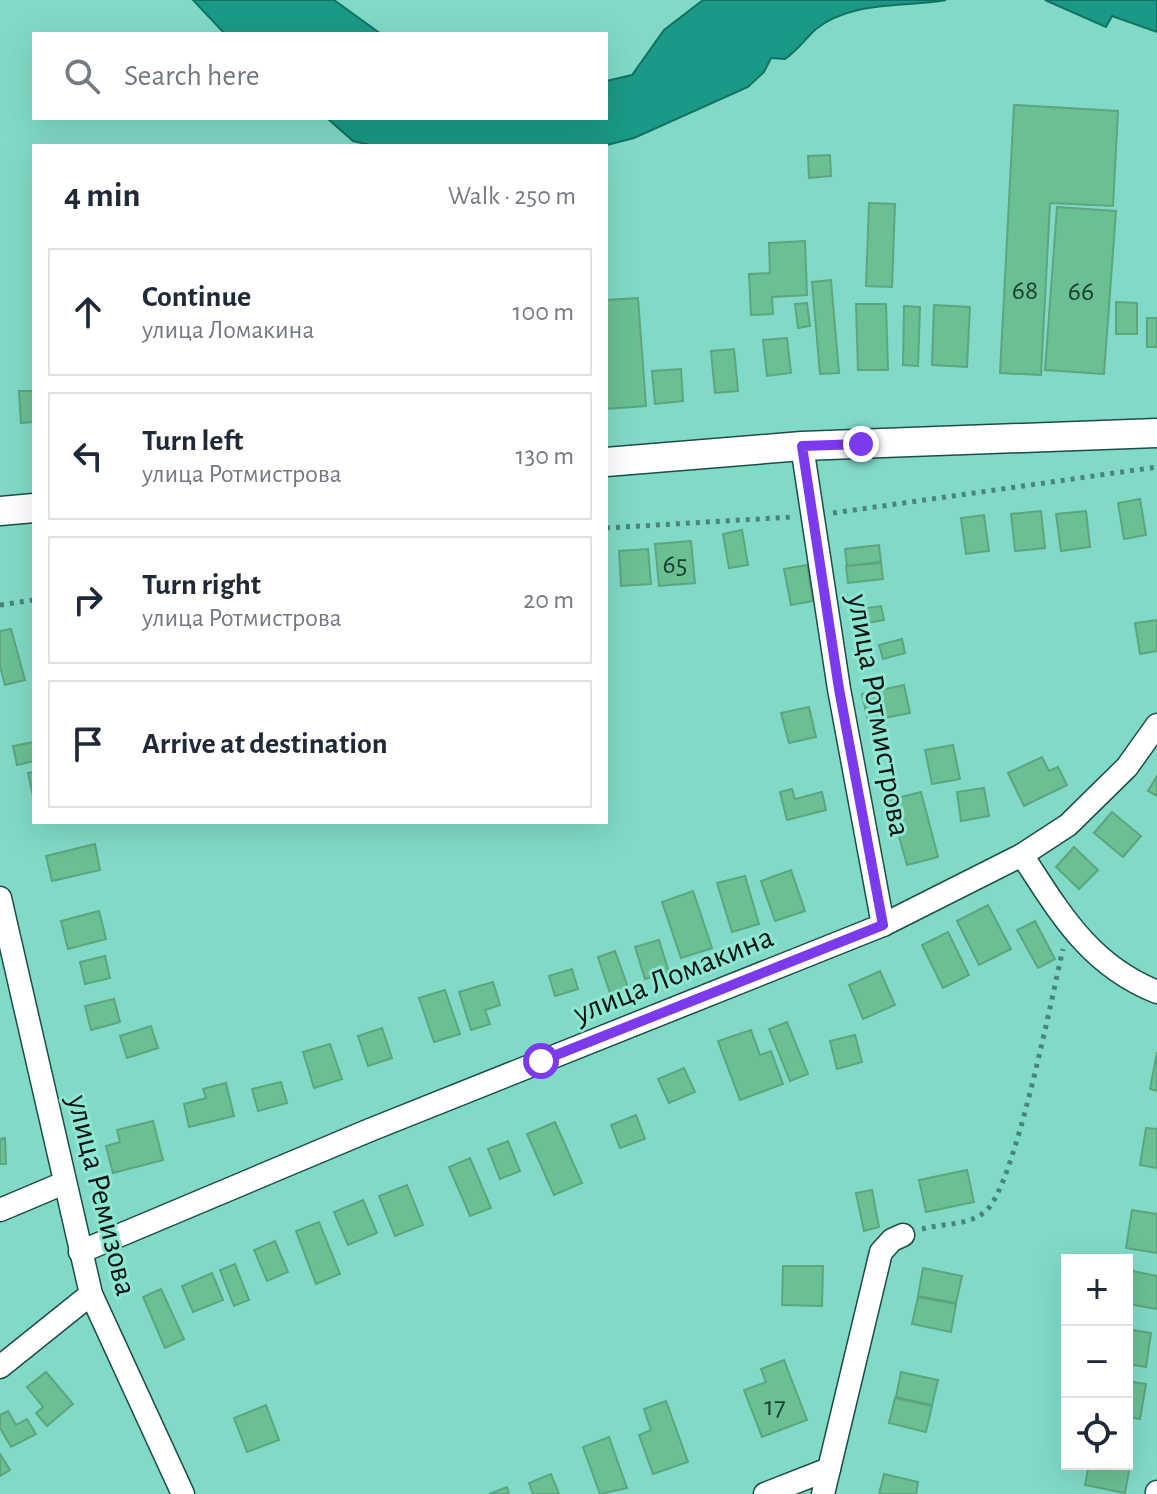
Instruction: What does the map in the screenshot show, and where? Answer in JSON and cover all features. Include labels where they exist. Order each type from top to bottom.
[{"type":"street","points":[[608,462],[802,446],[1157,433]]},
{"type":"street","name":"улица Ротмистрова","points":[[802,446],[811,516],[883,925]]},
{"type":"street","points":[[0,511],[32,508]]},
{"type":"street","name":"улица Ломакина","points":[[80,1252],[370,1130],[883,925],[1022,855],[1068,825],[1101,795],[1157,725]]},
{"type":"street","points":[[1022,855],[1061,915],[1095,957],[1157,992]]},
{"type":"street","name":"улица Ремизова","points":[[0,898],[91,1294],[183,1494]]},
{"type":"street","points":[[0,1210],[64,1183]]},
{"type":"street","points":[[823,1494],[881,1252],[892,1240],[903,1235]]},
{"type":"street","points":[[0,1367],[91,1294]]},
{"type":"street","points":[[765,1494],[829,1469]]},
{"type":"path","points":[[608,528],[811,516],[1157,467]]},
{"type":"path","points":[[0,605],[32,600]]},
{"type":"path","points":[[903,1235],[976,1219],[999,1194],[1010,1163],[1063,948]]},
{"type":"shaded area","points":[[193,0],[334,0],[378,32],[223,32]]},
{"type":"shaded area","points":[[703,0],[946,0],[845,13],[816,29],[785,59],[771,58],[764,72],[748,87],[634,138],[608,145],[366,144],[353,141],[329,120],[608,120],[608,81],[632,75],[664,30]]},
{"type":"shaded area","points":[[1045,0],[1157,0],[1157,32],[1112,16],[1106,27]]},
{"type":"building","points":[[1014,105],[1118,111],[1113,206],[1050,203],[1041,375],[1000,373]]},
{"type":"building","points":[[830,155],[831,176],[809,178],[808,156]]},
{"type":"building","points":[[869,203],[895,204],[892,287],[866,286]]},
{"type":"building","points":[[1057,207],[1116,211],[1104,374],[1045,370]]},
{"type":"building","points":[[805,241],[807,295],[772,297],[773,314],[751,315],[749,274],[770,273],[769,243]]},
{"type":"building","points":[[831,280],[839,373],[820,374],[812,282]]},
{"type":"building","points":[[638,298],[646,406],[608,409],[608,300]]},
{"type":"building","points":[[1116,302],[1137,303],[1137,334],[1116,334]]},
{"type":"building","points":[[807,303],[810,326],[798,328],[795,304]]},
{"type":"building","points":[[856,304],[886,304],[888,370],[858,370]]},
{"type":"building","points":[[934,305],[970,307],[967,367],[932,365]]},
{"type":"building","points":[[904,306],[920,307],[918,366],[903,365]]},
{"type":"building","points":[[1147,318],[1157,318],[1157,347],[1147,347]]},
{"type":"building","points":[[787,338],[791,373],[767,376],[763,340]]},
{"type":"building","points":[[734,349],[738,391],[715,393],[711,351]]},
{"type":"building","points":[[681,369],[683,401],[655,404],[652,371]]},
{"type":"building","points":[[19,391],[32,391],[32,422],[21,423]]},
{"type":"building","points":[[1140,499],[1146,535],[1124,539],[1118,503]]},
{"type":"building","points":[[1041,511],[1045,548],[1015,551],[1011,514]]},
{"type":"building","points":[[1086,511],[1090,547],[1061,551],[1056,514]]},
{"type":"building","points":[[984,515],[989,551],[966,554],[961,518]]},
{"type":"building","points":[[742,530],[748,565],[729,568],[723,534]]},
{"type":"building","points":[[691,541],[695,583],[659,586],[655,544]]},
{"type":"building","points":[[879,545],[881,562],[847,566],[845,549]]},
{"type":"building","points":[[648,549],[651,584],[621,586],[619,551]]},
{"type":"building","points":[[881,563],[883,579],[848,583],[846,566]]},
{"type":"building","points":[[807,565],[813,601],[791,605],[784,569]]},
{"type":"building","points":[[881,606],[884,620],[862,624],[860,609]]},
{"type":"building","points":[[1157,620],[1157,651],[1140,654],[1135,623]]},
{"type":"building","points":[[11,629],[25,680],[5,685],[0,666],[0,631]]},
{"type":"building","points":[[902,639],[905,653],[883,659],[879,645]]},
{"type":"building","points":[[904,685],[910,713],[868,721],[862,694]]},
{"type":"building","points":[[809,707],[816,737],[789,743],[781,713]]},
{"type":"building","points":[[32,742],[32,761],[17,765],[13,746]]},
{"type":"building","points":[[953,745],[960,779],[932,784],[925,750]]},
{"type":"building","points":[[1042,757],[1049,771],[1058,767],[1067,785],[1024,806],[1008,773]]},
{"type":"building","points":[[1157,776],[1157,796],[1148,791]]},
{"type":"building","points":[[984,788],[989,816],[961,821],[957,792]]},
{"type":"building","points":[[792,789],[795,799],[822,792],[826,810],[787,820],[780,792]]},
{"type":"building","points":[[921,792],[938,857],[907,865],[889,800]]},
{"type":"building","points":[[1112,812],[1141,836],[1123,857],[1094,833]]},
{"type":"building","points":[[95,844],[100,870],[52,881],[46,856]]},
{"type":"building","points":[[1074,847],[1098,870],[1079,889],[1056,867]]},
{"type":"building","points":[[791,870],[805,911],[775,921],[761,881]]},
{"type":"building","points":[[745,876],[759,924],[732,932],[717,883]]},
{"type":"building","points":[[693,891],[712,948],[681,958],[662,902]]},
{"type":"building","points":[[988,905],[1011,949],[979,965],[957,921]]},
{"type":"building","points":[[99,911],[106,939],[68,949],[61,921]]},
{"type":"building","points":[[1035,921],[1055,959],[1038,968],[1017,930]]},
{"type":"building","points":[[948,932],[969,975],[943,988],[922,945]]},
{"type":"building","points":[[659,940],[669,972],[645,979],[635,947]]},
{"type":"building","points":[[615,951],[629,990],[611,996],[598,957]]},
{"type":"building","points":[[105,956],[110,978],[85,984],[80,962]]},
{"type":"building","points":[[572,969],[578,989],[555,996],[549,976]]},
{"type":"building","points":[[880,971],[895,1005],[863,1019],[849,985]]},
{"type":"building","points":[[493,982],[500,1005],[485,1010],[490,1024],[471,1030],[459,992]]},
{"type":"building","points":[[445,990],[460,1034],[434,1042],[419,998]]},
{"type":"building","points":[[114,999],[120,1022],[91,1030],[85,1006]]},
{"type":"building","points":[[787,1022],[808,1074],[790,1081],[769,1029]]},
{"type":"building","points":[[151,1026],[158,1048],[127,1058],[120,1036]]},
{"type":"building","points":[[382,1028],[392,1058],[368,1066],[358,1036]]},
{"type":"building","points":[[751,1030],[760,1055],[771,1051],[783,1084],[740,1100],[718,1041]]},
{"type":"building","points":[[855,1035],[862,1062],[837,1069],[830,1041]]},
{"type":"building","points":[[330,1044],[342,1079],[314,1088],[303,1052]]},
{"type":"building","points":[[1157,1052],[1157,1091],[1150,1089]]},
{"type":"building","points":[[684,1068],[695,1092],[669,1103],[658,1079]]},
{"type":"building","points":[[281,1082],[287,1103],[258,1111],[252,1089]]},
{"type":"building","points":[[226,1083],[234,1116],[189,1127],[184,1104],[206,1098],[203,1089]]},
{"type":"building","points":[[636,1115],[645,1139],[620,1148],[611,1125]]},
{"type":"building","points":[[153,1121],[163,1160],[113,1173],[106,1146],[120,1142],[117,1130]]},
{"type":"building","points":[[555,1122],[582,1183],[554,1195],[527,1134]]},
{"type":"building","points":[[1146,1128],[1157,1129],[1157,1168],[1140,1165]]},
{"type":"building","points":[[5,1138],[6,1164],[0,1164],[0,1139]]},
{"type":"building","points":[[508,1141],[520,1171],[500,1179],[488,1149]]},
{"type":"building","points":[[470,1158],[491,1208],[470,1216],[449,1167]]},
{"type":"building","points":[[967,1170],[974,1202],[926,1212],[919,1180]]},
{"type":"building","points":[[407,1185],[423,1225],[395,1236],[379,1196]]},
{"type":"building","points":[[872,1190],[879,1227],[864,1231],[856,1193]]},
{"type":"building","points":[[363,1200],[377,1233],[348,1245],[334,1212]]},
{"type":"building","points":[[1132,1210],[1157,1214],[1157,1253],[1126,1248]]},
{"type":"building","points":[[319,1222],[340,1274],[316,1284],[296,1231]]},
{"type":"building","points":[[275,1241],[288,1272],[267,1281],[254,1250]]},
{"type":"building","points":[[235,1264],[249,1300],[234,1306],[220,1270]]},
{"type":"building","points":[[783,1266],[823,1266],[822,1306],[782,1305]]},
{"type":"building","points":[[923,1268],[962,1276],[956,1303],[918,1296]]},
{"type":"building","points":[[1133,1271],[1157,1276],[1157,1309],[1133,1305]]},
{"type":"building","points":[[212,1273],[223,1300],[193,1312],[182,1286]]},
{"type":"building","points":[[161,1289],[184,1339],[165,1348],[143,1297]]},
{"type":"building","points":[[918,1297],[956,1304],[951,1332],[912,1324]]},
{"type":"building","points":[[1133,1330],[1151,1333],[1146,1367],[1133,1365]]},
{"type":"building","points":[[784,1360],[807,1420],[762,1437],[744,1390],[766,1382],[761,1369]]},
{"type":"building","points":[[46,1372],[73,1404],[47,1426],[36,1413],[43,1407],[27,1387]]},
{"type":"building","points":[[901,1372],[938,1380],[932,1405],[896,1397]]},
{"type":"building","points":[[1133,1382],[1146,1384],[1140,1419],[1133,1418]]},
{"type":"building","points":[[895,1398],[932,1406],[926,1432],[889,1423]]},
{"type":"building","points":[[666,1401],[688,1462],[653,1474],[639,1435],[651,1430],[644,1409]]},
{"type":"building","points":[[266,1405],[279,1440],[247,1452],[234,1418]]},
{"type":"building","points":[[8,1411],[16,1425],[27,1419],[36,1434],[11,1447],[0,1428],[0,1415]]},
{"type":"building","points":[[609,1437],[627,1488],[600,1494],[583,1447]]},
{"type":"building","points":[[0,1454],[10,1470],[0,1476]]},
{"type":"building","points":[[1088,1470],[1129,1470],[1125,1493],[1085,1485]]},
{"type":"building","points":[[551,1474],[559,1494],[533,1494],[529,1483]]},
{"type":"building","points":[[884,1474],[918,1482],[916,1494],[879,1494]]},
{"type":"building","points":[[507,1487],[509,1494],[489,1494]]},
{"type":"route","points":[[541,1061],[883,925],[839,689],[802,446],[861,444]]}]
